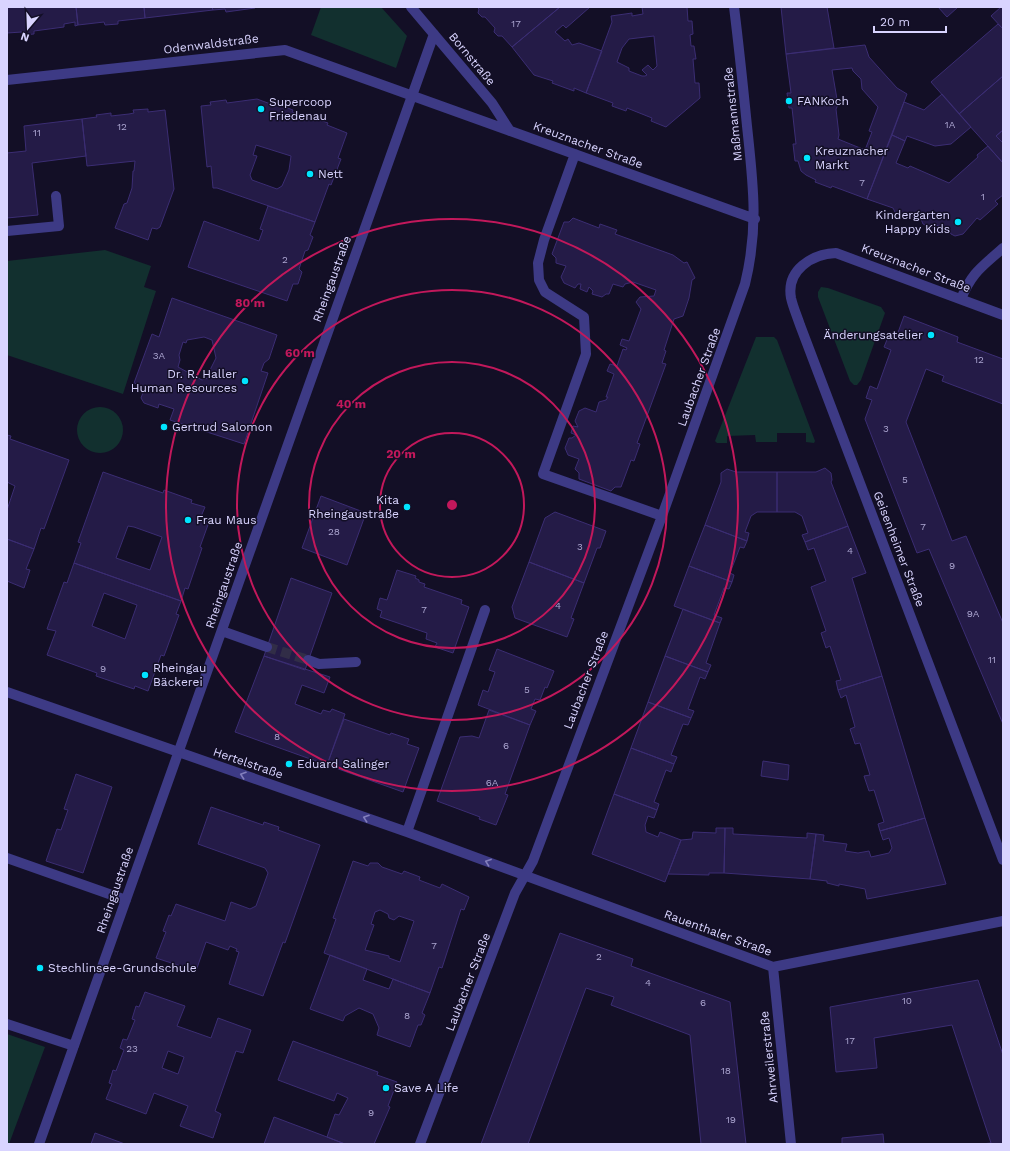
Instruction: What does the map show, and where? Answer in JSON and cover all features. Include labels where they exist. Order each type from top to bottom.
[{"type":"street","name":"Bornstraße","points":[[411,7],[492,104],[510,131]]},
{"type":"street","name":"Maßmannstraße","points":[[734,7],[753,181],[755,219]]},
{"type":"street","name":"Rheingaustraße","points":[[39,1144],[434,34]]},
{"type":"street","name":"Odenwaldstraße","points":[[7,80],[280,49],[296,53],[411,96]]},
{"type":"street","name":"Kreuznacher Straße","points":[[411,96],[755,219]]},
{"type":"street","points":[[575,154],[544,240],[538,263],[539,280],[545,292],[584,317],[586,354],[543,474],[662,516]]},
{"type":"street","points":[[7,231],[59,226],[56,196]]},
{"type":"street","name":"Laubacher Straße","points":[[420,1144],[516,892],[536,853],[662,516],[744,290],[753,250],[755,219]]},
{"type":"street","points":[[961,299],[967,283],[975,273],[1003,248]]},
{"type":"street","name":"Kreuznacher Straße","points":[[818,255],[836,253],[850,257],[1003,315]]},
{"type":"street","name":"Geisenheimer Straße","points":[[818,255],[806,262],[794,278],[791,291],[793,304],[1003,860]]},
{"type":"street","points":[[407,832],[485,610]]},
{"type":"street","points":[[222,631],[267,647]]},
{"type":"street","points":[[308,660],[319,664],[356,662]]},
{"type":"street","name":"Hertelstraße","points":[[7,692],[407,832],[525,876]]},
{"type":"street","points":[[7,858],[126,900]]},
{"type":"street","name":"Rauenthaler Straße","points":[[525,876],[773,967],[1003,921]]},
{"type":"street","name":"Ahrweilerstraße","points":[[773,967],[791,1144]]},
{"type":"street","points":[[7,1024],[74,1046]]},
{"type":"green space","points":[[321,7],[381,7],[407,36],[396,68],[311,35]]},
{"type":"green space","points":[[105,250],[151,266],[144,287],[156,291],[123,394],[7,355],[7,261]]},
{"type":"green space","points":[[821,287],[828,288],[881,307],[885,313],[861,380],[857,385],[854,385],[850,381],[818,297],[818,292]]},
{"type":"green space","points":[[756,337],[774,337],[777,340],[815,441],[814,443],[806,442],[806,433],[777,433],[777,442],[756,442],[755,435],[727,436],[727,443],[717,443],[715,441]]},
{"type":"green space","points":[[96,407],[104,407],[113,411],[119,417],[123,430],[119,443],[113,449],[104,453],[96,453],[87,449],[81,443],[77,434],[77,426],[81,417],[87,411]]},
{"type":"green space","points":[[7,1034],[45,1047],[9,1144],[7,1144]]},
{"type":"building","points":[[7,7],[76,7],[78,25],[75,26],[75,22],[64,24],[64,27],[34,31],[34,34],[22,35],[22,32],[7,33]]},
{"type":"building","points":[[76,7],[144,7],[145,18],[118,21],[118,24],[105,25],[104,22],[78,25]]},
{"type":"building","points":[[144,7],[212,7],[213,10],[145,18]]},
{"type":"building","points":[[212,7],[255,8],[226,12],[225,9],[213,10]]},
{"type":"building","points":[[477,7],[560,7],[512,47],[502,36],[498,36],[494,32],[495,28],[485,17],[482,17],[478,13],[479,9]]},
{"type":"building","points":[[560,7],[590,7],[566,28],[563,25],[555,32],[565,41],[568,39],[572,45],[579,43],[602,51],[586,93],[574,88],[574,91],[552,83],[553,81],[534,75],[512,47]]},
{"type":"building","points":[[642,7],[687,7],[688,21],[692,21],[693,34],[690,35],[691,46],[694,46],[696,59],[693,59],[695,83],[699,83],[700,98],[666,127],[651,121],[652,118],[627,108],[626,111],[612,106],[613,103],[586,93],[612,22],[611,16],[632,13],[632,16],[643,14]],"holes":[[[654,36],[657,66],[653,70],[648,65],[642,70],[647,75],[642,76],[629,71],[629,68],[617,62],[622,48],[629,39]]]},
{"type":"building","points":[[781,7],[827,7],[834,48],[786,54]]},
{"type":"building","points":[[938,7],[958,7],[947,17]]},
{"type":"building","points":[[1003,7],[1003,29],[991,16]]},
{"type":"building","points":[[998,24],[1003,29],[1003,76],[959,114],[931,82]]},
{"type":"building","points":[[865,45],[869,57],[897,88],[907,94],[867,199],[832,186],[831,188],[815,182],[816,180],[801,171],[798,161],[795,161],[793,144],[796,144],[792,108],[789,108],[787,93],[791,93],[786,54]],"holes":[[[852,68],[861,79],[862,89],[878,107],[869,131],[872,132],[865,150],[838,139],[839,135],[836,109],[838,105],[832,70]]]},
{"type":"building","points":[[1003,76],[1003,130],[996,136],[1003,143],[1003,163],[959,114]]},
{"type":"building","points":[[942,94],[971,127],[951,144],[935,146],[907,136],[905,141],[892,135],[904,102],[924,110]]},
{"type":"building","points":[[257,99],[276,106],[277,104],[293,110],[292,112],[328,123],[327,125],[347,133],[338,158],[341,159],[331,185],[329,184],[315,222],[217,188],[213,188],[211,166],[207,167],[201,106],[211,105],[210,102],[226,100],[227,103]],"holes":[[[256,145],[291,156],[289,170],[282,186],[277,189],[252,180],[250,175],[257,156],[253,155]]]},
{"type":"building","points":[[148,109],[148,112],[165,110],[174,189],[160,227],[157,229],[152,228],[148,240],[115,228],[124,204],[127,203],[132,188],[135,161],[87,166],[82,119],[111,113],[111,116],[129,114],[134,113],[133,110]]},
{"type":"building","points":[[82,119],[86,156],[32,163],[38,215],[7,218],[7,153],[26,151],[24,126]]},
{"type":"building","points":[[1003,130],[1003,143],[996,136]]},
{"type":"building","points":[[892,135],[905,141],[896,163],[908,168],[910,166],[949,183],[988,146],[1003,163],[1003,195],[995,201],[998,204],[980,220],[977,218],[963,234],[955,236],[951,234],[948,229],[936,225],[932,228],[923,224],[921,219],[908,215],[904,217],[896,214],[893,208],[867,199]]},
{"type":"building","points":[[268,206],[315,222],[310,235],[313,237],[308,250],[305,251],[299,269],[302,272],[298,284],[293,284],[287,301],[188,267],[204,221],[259,241],[263,230],[260,229]]},
{"type":"building","points":[[573,218],[599,228],[600,224],[617,230],[615,234],[673,255],[684,263],[687,262],[695,278],[692,280],[689,298],[683,316],[674,319],[664,350],[666,351],[662,363],[666,364],[637,443],[640,444],[634,461],[631,460],[621,487],[615,487],[611,491],[579,479],[579,473],[575,469],[579,459],[568,455],[565,448],[569,438],[576,435],[571,433],[573,426],[578,427],[575,421],[579,411],[585,408],[596,412],[599,402],[606,400],[608,397],[606,397],[614,374],[607,371],[610,364],[617,366],[623,349],[626,350],[627,348],[620,345],[622,339],[629,341],[641,309],[636,302],[640,297],[654,296],[656,290],[633,282],[625,284],[623,287],[613,284],[609,294],[602,297],[592,294],[593,291],[589,287],[587,292],[580,289],[581,284],[578,284],[575,288],[564,283],[561,277],[566,266],[556,263],[556,258],[552,254],[564,222],[569,222]]},
{"type":"building","points":[[172,298],[277,335],[269,359],[264,363],[261,371],[268,373],[244,444],[170,420],[174,409],[159,404],[158,408],[144,403],[141,398],[145,387],[134,383],[152,334],[159,337]],"holes":[[[204,337],[212,340],[216,358],[210,370],[210,377],[202,380],[178,367],[180,360],[179,355],[183,342],[186,343],[187,340]]]},
{"type":"building","points":[[904,316],[958,337],[957,342],[1003,359],[1003,404],[942,381],[944,376],[926,369],[906,422],[952,541],[966,536],[1003,623],[1003,724],[929,549],[917,553],[865,419],[872,400],[866,398],[870,386],[877,389],[891,350],[884,347],[889,335],[896,338]]},
{"type":"building","points":[[7,435],[11,436],[10,439],[69,460],[44,529],[41,528],[34,549],[7,539],[7,510],[15,486],[7,482]]},
{"type":"building","points":[[825,468],[831,473],[831,482],[848,526],[805,542],[802,535],[808,533],[802,516],[795,512],[777,512],[777,472],[816,472]]},
{"type":"building","points":[[727,469],[736,472],[777,472],[777,512],[757,512],[751,516],[745,532],[749,533],[747,541],[705,525],[721,482],[721,473]]},
{"type":"building","points":[[103,472],[163,493],[164,490],[192,500],[191,503],[205,507],[200,519],[209,522],[188,589],[185,588],[181,601],[74,563],[81,543],[78,542]],"holes":[[[128,526],[162,537],[150,570],[116,558]]]},
{"type":"building","points":[[321,496],[366,513],[347,565],[302,548]]},
{"type":"building","points":[[555,512],[606,531],[600,548],[597,548],[584,583],[529,562],[545,518]]},
{"type":"building","points":[[705,525],[747,541],[744,548],[740,547],[730,573],[734,575],[732,582],[689,566]]},
{"type":"building","points":[[848,526],[866,573],[852,578],[882,676],[838,690],[836,681],[841,680],[830,646],[826,648],[821,633],[826,631],[811,587],[826,581],[814,548],[808,550],[805,542]]},
{"type":"building","points":[[7,539],[34,549],[26,569],[30,570],[24,588],[7,581]]},
{"type":"building","points":[[529,562],[584,583],[571,618],[574,619],[567,637],[515,618],[512,607]]},
{"type":"building","points":[[74,563],[181,601],[176,614],[179,615],[164,656],[161,655],[148,691],[135,686],[134,689],[96,676],[97,673],[47,655],[56,631],[47,629],[64,582],[67,583]],"holes":[[[104,593],[137,605],[125,639],[92,626]]]},
{"type":"building","points":[[689,566],[732,582],[729,589],[724,588],[714,615],[722,618],[720,623],[674,606]]},
{"type":"building","points":[[397,570],[416,576],[415,578],[419,580],[419,582],[425,584],[424,587],[462,600],[461,604],[469,607],[453,653],[435,647],[437,643],[426,639],[427,633],[380,617],[382,611],[377,609],[380,598],[387,600]]},
{"type":"building","points":[[291,578],[332,593],[305,670],[264,656]]},
{"type":"building","points":[[683,609],[720,623],[706,663],[711,665],[708,672],[665,656]]},
{"type":"building","points":[[497,649],[554,671],[540,700],[535,699],[531,709],[536,711],[530,725],[478,705],[483,690],[488,692],[495,672],[489,670]]},
{"type":"building","points":[[264,656],[330,677],[324,693],[302,685],[295,704],[321,714],[323,710],[330,712],[332,709],[345,714],[327,765],[235,732]]},
{"type":"building","points":[[665,656],[708,672],[705,679],[700,677],[688,709],[694,711],[691,718],[648,702]]},
{"type":"building","points":[[882,676],[925,818],[880,831],[878,824],[884,822],[874,790],[869,791],[864,776],[870,775],[860,743],[855,744],[850,729],[855,727],[846,695],[841,698],[838,690]]},
{"type":"building","points":[[648,702],[691,718],[688,725],[683,724],[671,755],[677,757],[674,764],[631,748]]},
{"type":"building","points":[[489,710],[530,725],[505,794],[508,795],[496,825],[479,819],[480,817],[437,801],[460,737],[472,736],[479,738]]},
{"type":"building","points":[[344,719],[390,735],[391,733],[409,739],[407,744],[419,748],[403,792],[327,765]]},
{"type":"building","points":[[631,748],[674,764],[671,772],[666,770],[654,802],[659,804],[657,810],[614,794]]},
{"type":"building","points":[[763,761],[789,765],[788,780],[761,776]]},
{"type":"building","points":[[76,774],[112,787],[83,873],[46,861],[57,829],[61,830],[68,810],[64,809]]},
{"type":"building","points":[[614,794],[657,810],[654,818],[648,816],[645,825],[646,832],[658,837],[660,832],[681,840],[665,882],[592,854]]},
{"type":"building","points":[[211,807],[263,825],[264,822],[279,827],[278,830],[320,845],[285,943],[283,942],[263,996],[229,984],[239,952],[236,951],[237,949],[230,946],[228,950],[206,942],[196,971],[156,958],[166,932],[163,931],[169,915],[171,916],[176,904],[225,921],[231,902],[250,909],[256,906],[268,873],[265,868],[198,844]]},
{"type":"building","points":[[925,818],[946,884],[867,899],[865,889],[839,884],[839,886],[827,883],[827,881],[810,879],[816,834],[824,835],[823,841],[847,844],[845,851],[858,853],[869,851],[871,857],[889,853],[892,848],[889,838],[883,840],[880,831]]},
{"type":"building","points":[[716,828],[725,828],[724,873],[709,873],[709,875],[668,874],[681,840],[692,839],[693,832],[716,833]]},
{"type":"building","points":[[725,828],[733,828],[733,834],[807,838],[807,833],[816,834],[810,879],[724,873]]},
{"type":"building","points":[[353,861],[368,866],[370,863],[378,863],[382,867],[402,874],[404,871],[420,877],[419,880],[440,888],[442,884],[469,897],[464,910],[461,909],[442,968],[439,967],[430,993],[324,953],[336,919],[333,918]],"holes":[[[380,910],[388,914],[389,918],[394,920],[399,916],[414,921],[400,962],[389,958],[389,956],[365,950],[374,925],[371,924],[375,912]]]},
{"type":"building","points":[[560,933],[633,959],[631,966],[730,1002],[746,1144],[701,1144],[690,1035],[611,1005],[614,997],[586,988],[528,1144],[481,1144]]},
{"type":"building","points":[[330,955],[367,969],[363,980],[389,989],[393,979],[430,993],[422,1013],[425,1015],[421,1025],[418,1025],[410,1047],[377,1035],[379,1028],[373,1014],[359,1008],[345,1016],[343,1021],[310,1009]]},
{"type":"building","points":[[978,980],[1003,1055],[1003,1144],[981,1144],[991,1143],[952,1025],[874,1038],[877,1068],[836,1072],[830,1007]]},
{"type":"building","points":[[145,992],[185,1006],[177,1026],[211,1038],[218,1018],[251,1030],[243,1053],[236,1051],[215,1111],[221,1114],[213,1138],[180,1126],[188,1106],[154,1093],[146,1114],[106,1099],[112,1084],[109,1083],[113,1070],[116,1071],[124,1050],[120,1048],[123,1039],[127,1040],[135,1020],[132,1019],[136,1006],[139,1007]],"holes":[[[168,1051],[184,1057],[178,1074],[162,1068]]]},
{"type":"building","points":[[293,1041],[378,1072],[377,1075],[397,1082],[388,1106],[390,1107],[374,1144],[345,1144],[327,1137],[335,1114],[339,1115],[348,1098],[337,1093],[334,1101],[278,1080]]},
{"type":"building","points":[[274,1117],[327,1137],[345,1144],[264,1144]]},
{"type":"building","points":[[95,1133],[125,1144],[91,1144]]},
{"type":"building","points":[[883,1134],[884,1144],[842,1144],[842,1138]]},
{"type":"tunnel","points":[[267,647],[308,660]]},
{"type":"place","name":"FANKoch","points":[[789,101]]},
{"type":"place","name":"Supercoop Friedenau","points":[[261,109]]},
{"type":"place","name":"Kreuznacher Markt","points":[[807,158]]},
{"type":"place","name":"Nett","points":[[310,174]]},
{"type":"place","name":"Kindergarten Happy Kids","points":[[958,222]]},
{"type":"place","name":"Änderungsatelier","points":[[931,335]]},
{"type":"place","name":"Dr. R. Haller Human Resources","points":[[245,381]]},
{"type":"place","name":"Gertrud Salomon","points":[[164,427]]},
{"type":"place","name":"Kita Rheingaustraße","points":[[407,507]]},
{"type":"place","name":"Frau Maus","points":[[188,520]]},
{"type":"place","name":"Rheingau Bäckerei","points":[[145,675]]},
{"type":"place","name":"Eduard Salinger","points":[[289,764]]},
{"type":"place","name":"Stechlinsee-Grundschule","points":[[40,968]]},
{"type":"place","name":"Save A Life","points":[[386,1088]]}]
